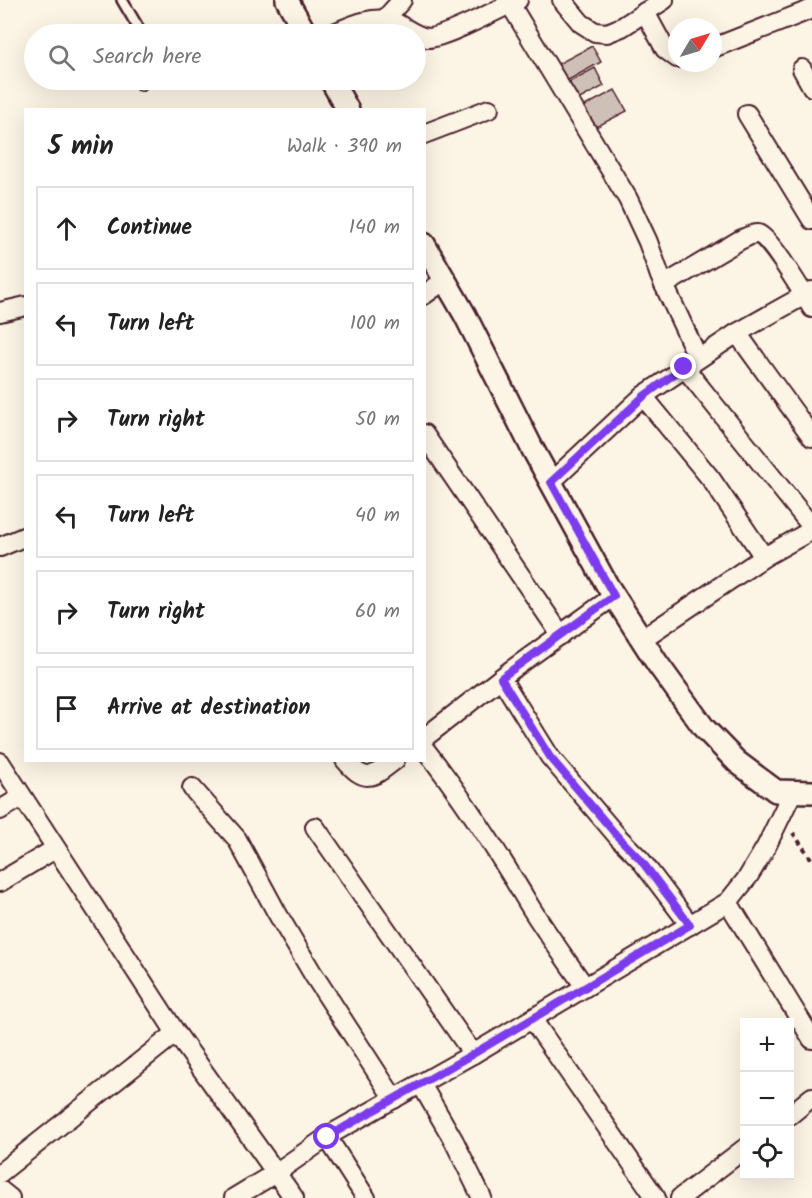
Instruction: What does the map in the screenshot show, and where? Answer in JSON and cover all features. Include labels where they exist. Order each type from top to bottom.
[{"type":"street","points":[[287,0],[300,24]]},
{"type":"street","points":[[384,20],[402,0]]},
{"type":"street","points":[[562,0],[581,23],[595,32],[608,33],[664,0]]},
{"type":"street","points":[[426,37],[444,34],[514,2],[628,199],[664,285],[691,363],[812,529],[764,557],[642,639]]},
{"type":"street","points":[[722,44],[812,9]]},
{"type":"street","points":[[645,12],[668,51]]},
{"type":"street","points":[[355,24],[374,19],[396,24]]},
{"type":"street","points":[[802,69],[812,87]]},
{"type":"street","points":[[337,90],[347,108]]},
{"type":"street","points":[[426,133],[489,109]]},
{"type":"street","points":[[747,114],[805,189],[812,220]]},
{"type":"street","points":[[551,482],[644,396],[737,333],[809,298],[765,238],[758,234],[740,240],[664,285]]},
{"type":"street","points":[[426,247],[614,596],[657,663],[704,728],[731,755],[776,791],[803,792]]},
{"type":"street","points":[[426,294],[445,280]]},
{"type":"street","points":[[0,312],[24,306]]},
{"type":"street","points":[[737,333],[812,437]]},
{"type":"street","points":[[644,396],[711,479],[764,557]]},
{"type":"street","points":[[426,437],[561,634]]},
{"type":"street","points":[[0,547],[24,537]]},
{"type":"street","points":[[428,729],[614,596]]},
{"type":"street","points":[[501,678],[550,757],[618,837],[640,859],[690,925]]},
{"type":"street","points":[[426,751],[502,857],[532,909],[585,987]]},
{"type":"street","points":[[0,762],[176,1033],[294,1198]]},
{"type":"street","points":[[347,762],[363,776],[373,776],[392,762]]},
{"type":"street","points":[[192,788],[237,839],[313,974],[394,1099]]},
{"type":"street","points":[[234,1198],[277,1172],[327,1137],[473,1054],[728,902],[748,878],[766,848],[780,815],[803,792]]},
{"type":"street","points":[[0,810],[22,797]]},
{"type":"street","points":[[315,826],[473,1054]]},
{"type":"street","points":[[0,882],[56,849]]},
{"type":"street","points":[[728,902],[812,1039]]},
{"type":"street","points":[[532,1019],[656,1198]]},
{"type":"street","points":[[0,1173],[176,1033]]},
{"type":"street","points":[[421,1084],[454,1141],[482,1198]]},
{"type":"street","points":[[794,1110],[812,1097]]},
{"type":"street","points":[[327,1137],[366,1198]]},
{"type":"street","points":[[680,1198],[740,1152]]},
{"type":"street","points":[[0,1190],[9,1198]]},
{"type":"lane","points":[[122,0],[136,24]]},
{"type":"path","points":[[780,815],[812,860]]},
{"type":"building","points":[[592,46],[601,62],[563,83],[554,66]]},
{"type":"building","points":[[595,68],[604,86],[576,101],[567,83]]},
{"type":"building","points":[[615,90],[627,111],[590,130],[579,109]]},
{"type":"route","points":[[327,1137],[473,1054],[690,925],[640,859],[618,837],[550,757],[501,678],[614,596],[551,482],[644,396],[684,367]]}]
